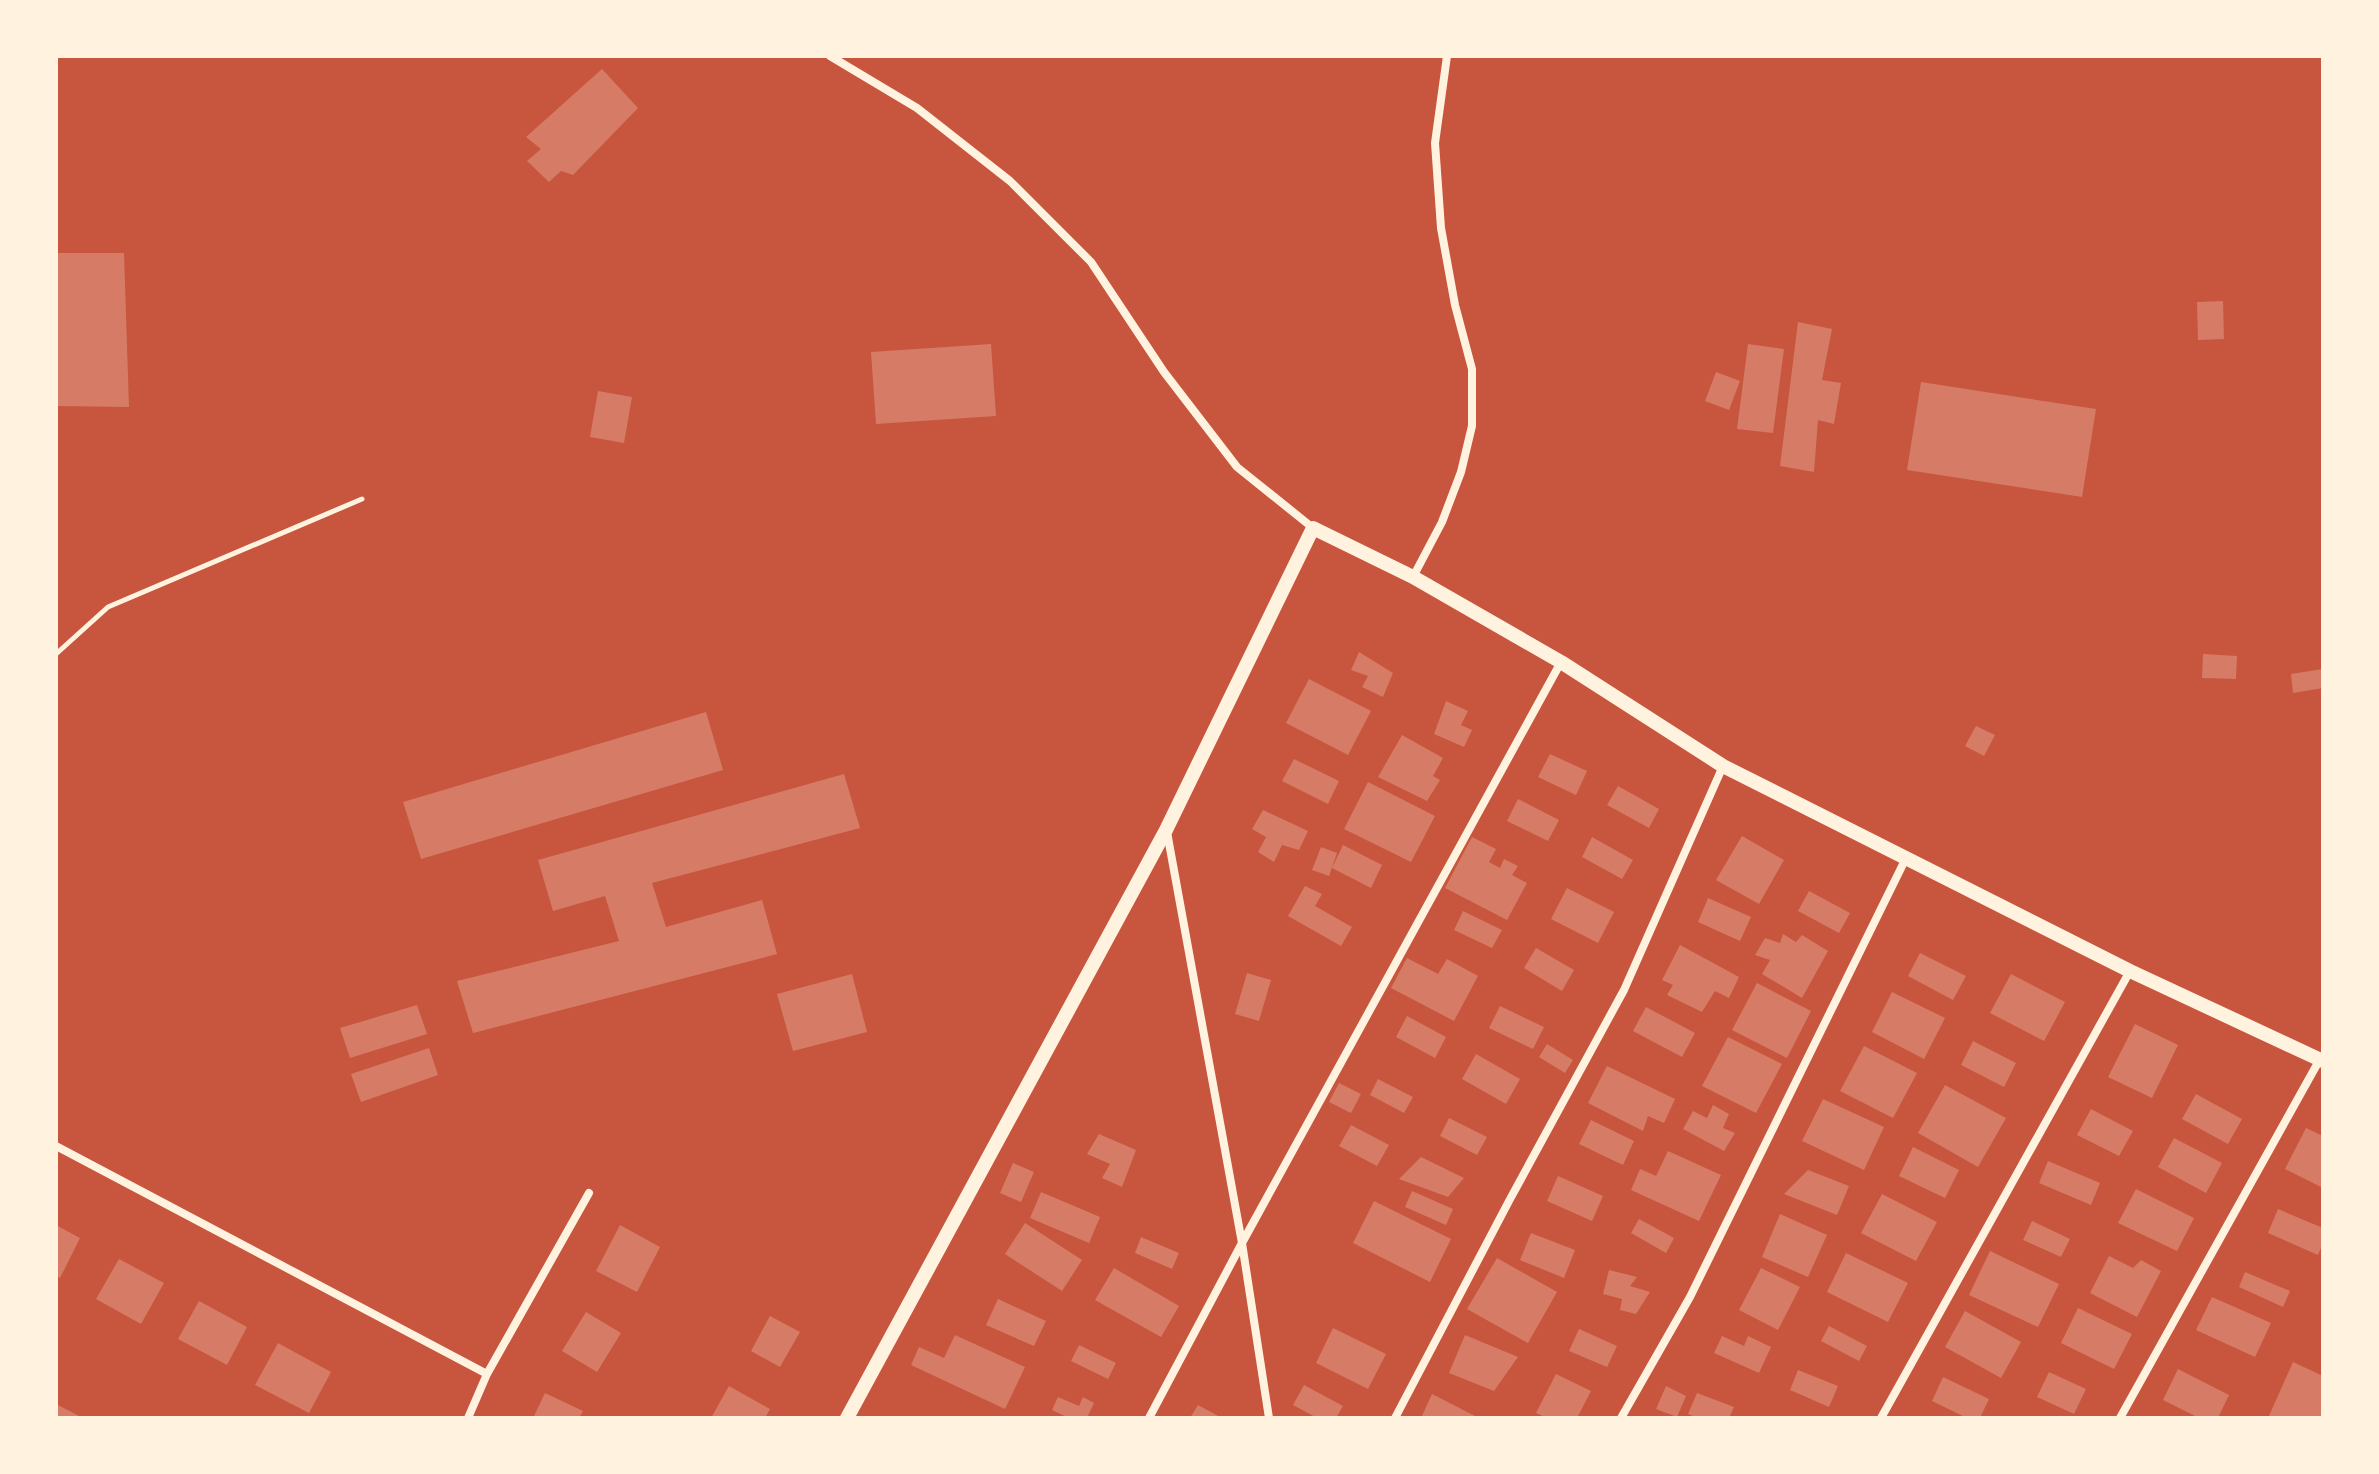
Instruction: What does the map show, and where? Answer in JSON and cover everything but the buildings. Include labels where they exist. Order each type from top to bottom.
[{"type":"street","points":[[830,56],[917,108],[1010,181],[1091,262],[1164,372],[1237,467],[1313,528],[1413,577],[1561,662],[1723,766],[2130,971],[2322,1060],[2120,1418]]},
{"type":"street","points":[[1413,577],[1442,522],[1461,472],[1472,426],[1472,369],[1455,305],[1441,228],[1435,143],[1447,56]]},
{"type":"street","points":[[847,1418],[1166,830],[1313,528]]},
{"type":"street","points":[[1149,1418],[1561,662]]},
{"type":"street","points":[[1395,1418],[1624,990],[1723,766]]},
{"type":"street","points":[[1166,830],[1242,1243],[1269,1418]]},
{"type":"street","points":[[1621,1418],[1690,1297],[1906,858]]},
{"type":"street","points":[[1881,1418],[2130,971]]},
{"type":"street","points":[[56,1146],[487,1374]]},
{"type":"street","points":[[468,1418],[487,1374],[589,1193]]},
{"type":"path","points":[[56,654],[108,607],[362,499]]}]
